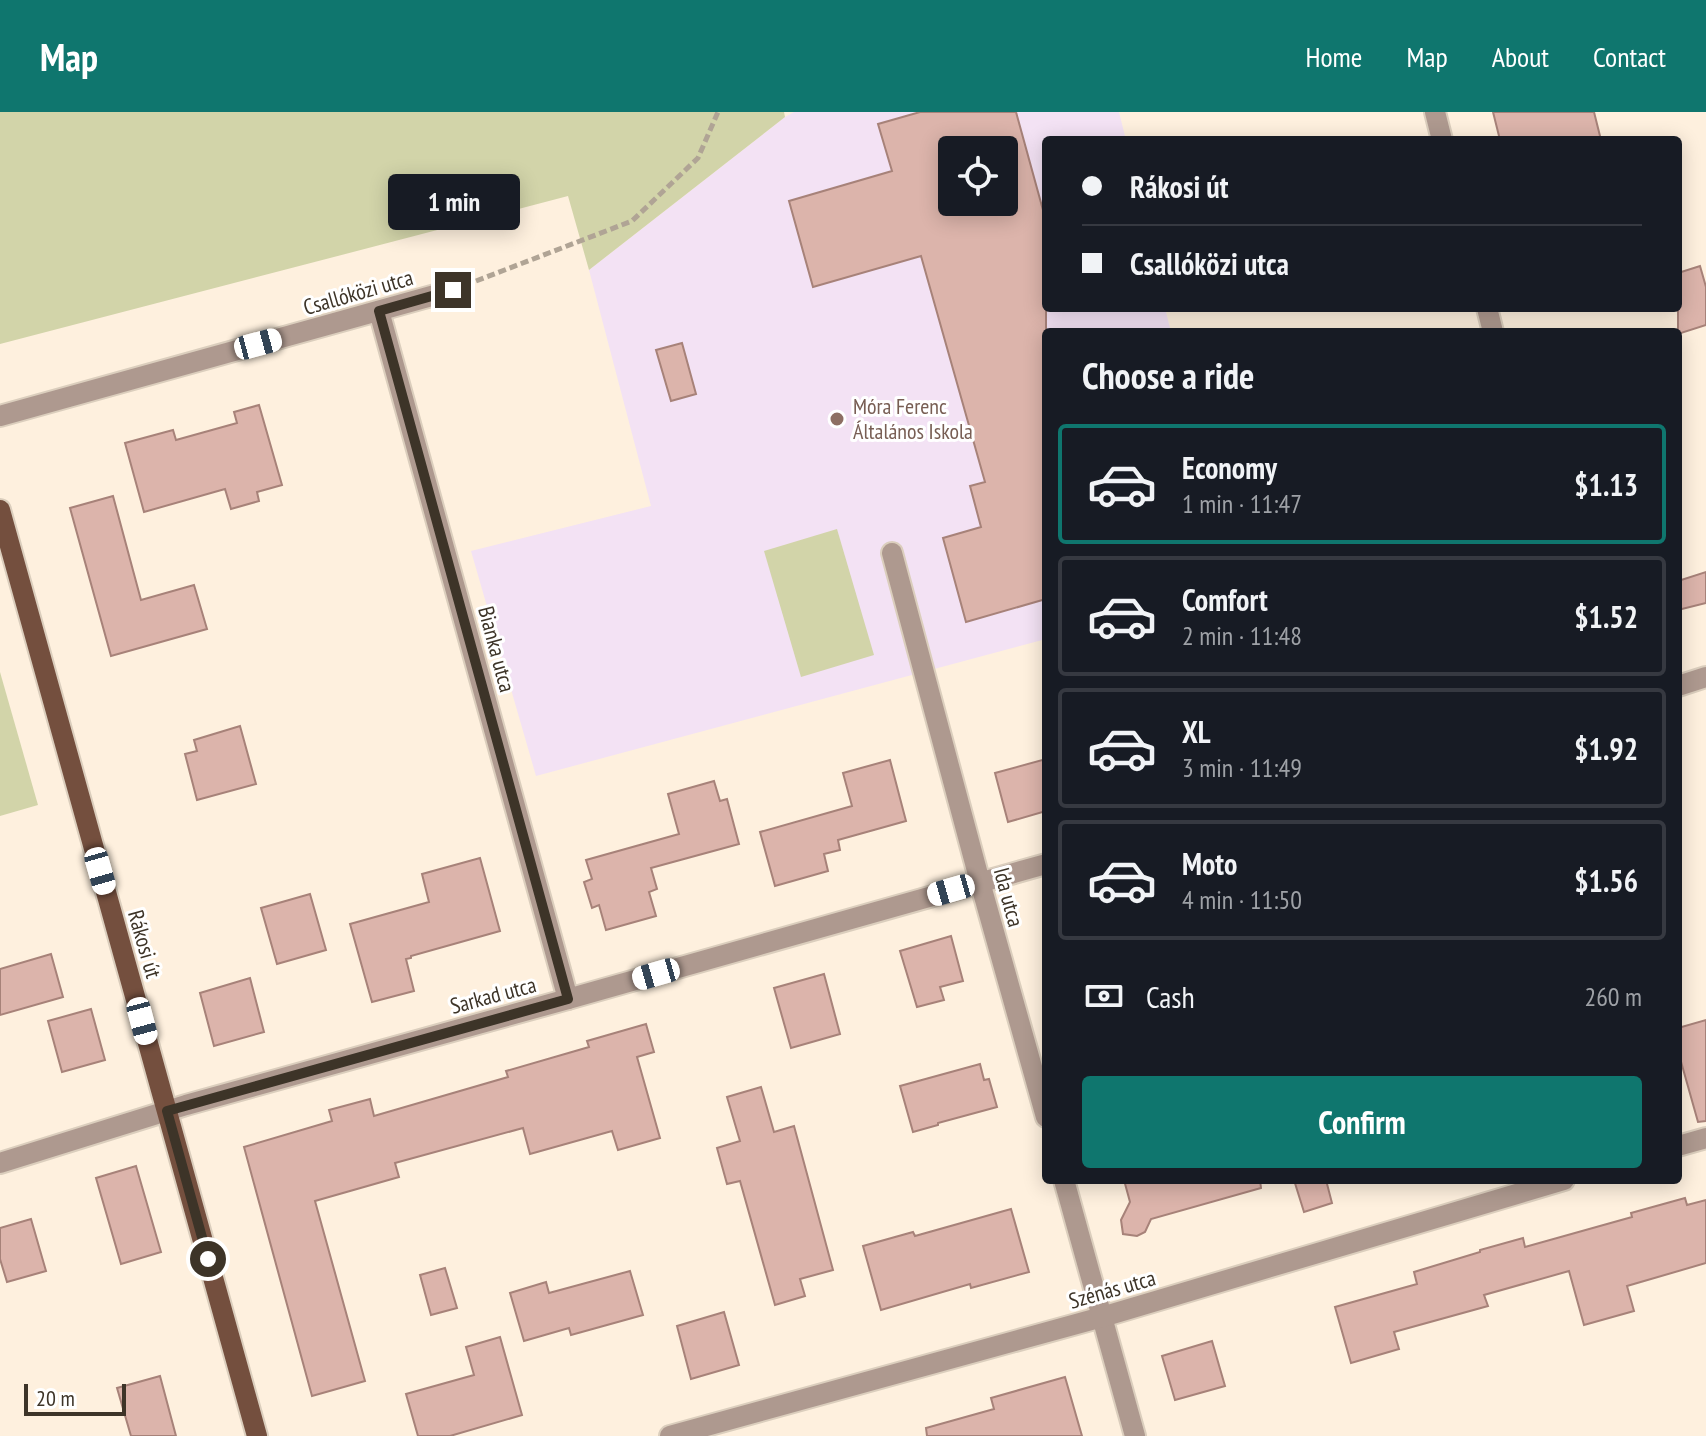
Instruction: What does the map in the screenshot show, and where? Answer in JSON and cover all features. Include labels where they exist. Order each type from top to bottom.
[{"type":"main road","name":"Rákosi út","points":[[0,510],[257,1436]]},
{"type":"street","points":[[1435,112],[1441,136]]},
{"type":"street","name":"Csallóközi utca","points":[[0,416],[453,290]]},
{"type":"street","name":"Bianka utca","points":[[379,311],[568,999]]},
{"type":"street","name":"Ida utca","points":[[892,553],[1042,1103]]},
{"type":"street","points":[[1682,685],[1706,677]]},
{"type":"street","name":"Sarkad utca","points":[[0,1163],[167,1111],[1042,865]]},
{"type":"street","points":[[1682,1145],[1706,1138]]},
{"type":"street","points":[[1065,1184],[1135,1436]]},
{"type":"street","name":"Szénás utca","points":[[670,1436],[1102,1317],[1551,1184]]},
{"type":"path","points":[[453,290],[632,221],[698,158],[718,112]]},
{"type":"shaded area","name":"Móra Ferenc Általános Iskola","points":[[794,112],[1119,112],[1125,136],[1042,136],[1042,312],[1166,312],[1170,328],[1042,328],[1042,640],[536,776],[471,551],[651,506],[589,270]]},
{"type":"green space","points":[[0,112],[784,112],[785,117],[589,270],[568,196],[0,344]]},
{"type":"green space","points":[[837,529],[874,655],[801,677],[764,551]]},
{"type":"green space","points":[[0,672],[38,805],[0,816]]},
{"type":"building","points":[[920,112],[1016,112],[1042,206],[1042,312],[1046,312],[1046,328],[1042,328],[1042,600],[966,622],[943,538],[981,527],[970,486],[985,482],[921,256],[813,287],[789,201],[892,171],[878,124]]},
{"type":"building","points":[[1493,112],[1594,112],[1600,136],[1499,136]]},
{"type":"building","points":[[1700,266],[1706,287],[1706,325],[1682,333],[1682,328],[1678,328],[1678,312],[1682,312],[1682,272]]},
{"type":"building","points":[[682,343],[696,394],[671,401],[656,350]]},
{"type":"building","points":[[259,405],[282,485],[257,492],[259,501],[231,509],[225,489],[144,512],[125,443],[173,430],[176,440],[237,423],[234,412]]},
{"type":"building","points":[[113,496],[141,600],[194,585],[207,629],[111,656],[70,508]]},
{"type":"building","points":[[1706,572],[1706,603],[1682,609],[1682,580]]},
{"type":"building","points":[[240,726],[256,784],[197,800],[185,754],[197,751],[194,740]]},
{"type":"building","points":[[890,760],[906,821],[838,840],[840,850],[824,854],[828,871],[775,886],[760,832],[852,806],[843,773]]},
{"type":"building","points":[[1042,760],[1042,812],[1008,822],[995,773]]},
{"type":"building","points":[[714,781],[720,801],[727,799],[739,844],[651,868],[657,889],[649,892],[656,916],[606,930],[599,905],[592,908],[584,882],[592,879],[586,860],[679,834],[668,794]]},
{"type":"building","points":[[480,858],[500,931],[411,956],[406,959],[414,991],[372,1002],[350,924],[429,902],[422,874]]},
{"type":"building","points":[[310,894],[326,950],[277,964],[261,908]]},
{"type":"building","points":[[951,936],[963,981],[940,987],[944,1000],[917,1007],[900,951]]},
{"type":"building","points":[[51,954],[63,997],[0,1015],[0,969]]},
{"type":"building","points":[[824,974],[840,1034],[791,1048],[774,988]]},
{"type":"building","points":[[250,978],[264,1032],[214,1046],[200,993]]},
{"type":"building","points":[[91,1009],[105,1060],[62,1072],[48,1021]]},
{"type":"building","points":[[1706,1020],[1706,1121],[1698,1122],[1682,1065],[1682,1027]]},
{"type":"building","points":[[646,1024],[654,1052],[637,1057],[660,1138],[618,1150],[612,1131],[530,1154],[523,1128],[395,1163],[399,1177],[315,1201],[365,1381],[312,1396],[244,1147],[332,1121],[329,1110],[370,1099],[374,1116],[508,1077],[506,1071],[589,1047],[587,1041]]},
{"type":"building","points":[[980,1064],[984,1080],[989,1079],[997,1107],[913,1132],[900,1086]]},
{"type":"building","points":[[761,1087],[774,1132],[794,1126],[833,1270],[800,1279],[805,1296],[775,1305],[740,1181],[727,1184],[717,1148],[740,1141],[727,1097]]},
{"type":"building","points":[[136,1166],[161,1252],[121,1264],[96,1178]]},
{"type":"building","points":[[1125,1184],[1260,1184],[1261,1188],[1151,1219],[1145,1232],[1137,1236],[1123,1234],[1121,1220],[1130,1202]]},
{"type":"building","points":[[1295,1184],[1327,1184],[1332,1203],[1304,1212]]},
{"type":"building","points":[[1685,1198],[1687,1205],[1706,1200],[1706,1263],[1627,1286],[1634,1311],[1584,1325],[1569,1271],[1484,1295],[1488,1306],[1394,1332],[1399,1349],[1351,1363],[1335,1307],[1417,1284],[1414,1272],[1480,1250],[1523,1238],[1525,1247],[1632,1217],[1631,1213]]},
{"type":"building","points":[[1011,1209],[1029,1272],[971,1288],[970,1284],[881,1310],[863,1246],[913,1232],[915,1236]]},
{"type":"building","points":[[31,1219],[46,1271],[7,1282],[0,1259],[0,1228]]},
{"type":"building","points":[[445,1268],[457,1308],[431,1315],[420,1275]]},
{"type":"building","points":[[630,1271],[643,1315],[571,1335],[569,1328],[524,1341],[510,1293],[546,1282],[549,1293]]},
{"type":"building","points":[[724,1312],[739,1365],[691,1379],[677,1326]]},
{"type":"building","points":[[500,1337],[522,1415],[450,1436],[418,1436],[406,1394],[474,1375],[466,1347]]},
{"type":"building","points":[[1212,1341],[1225,1386],[1175,1400],[1162,1356]]},
{"type":"building","points":[[160,1376],[176,1436],[131,1436],[117,1388]]},
{"type":"building","points":[[1065,1377],[1082,1436],[927,1436],[926,1428],[994,1409],[991,1398]]},
{"type":"place","name":"Móra Ferenc Általános Iskola","points":[[837,419]]},
{"type":"route","points":[[208,1259],[167,1111],[568,999],[379,311],[453,290]]}]
